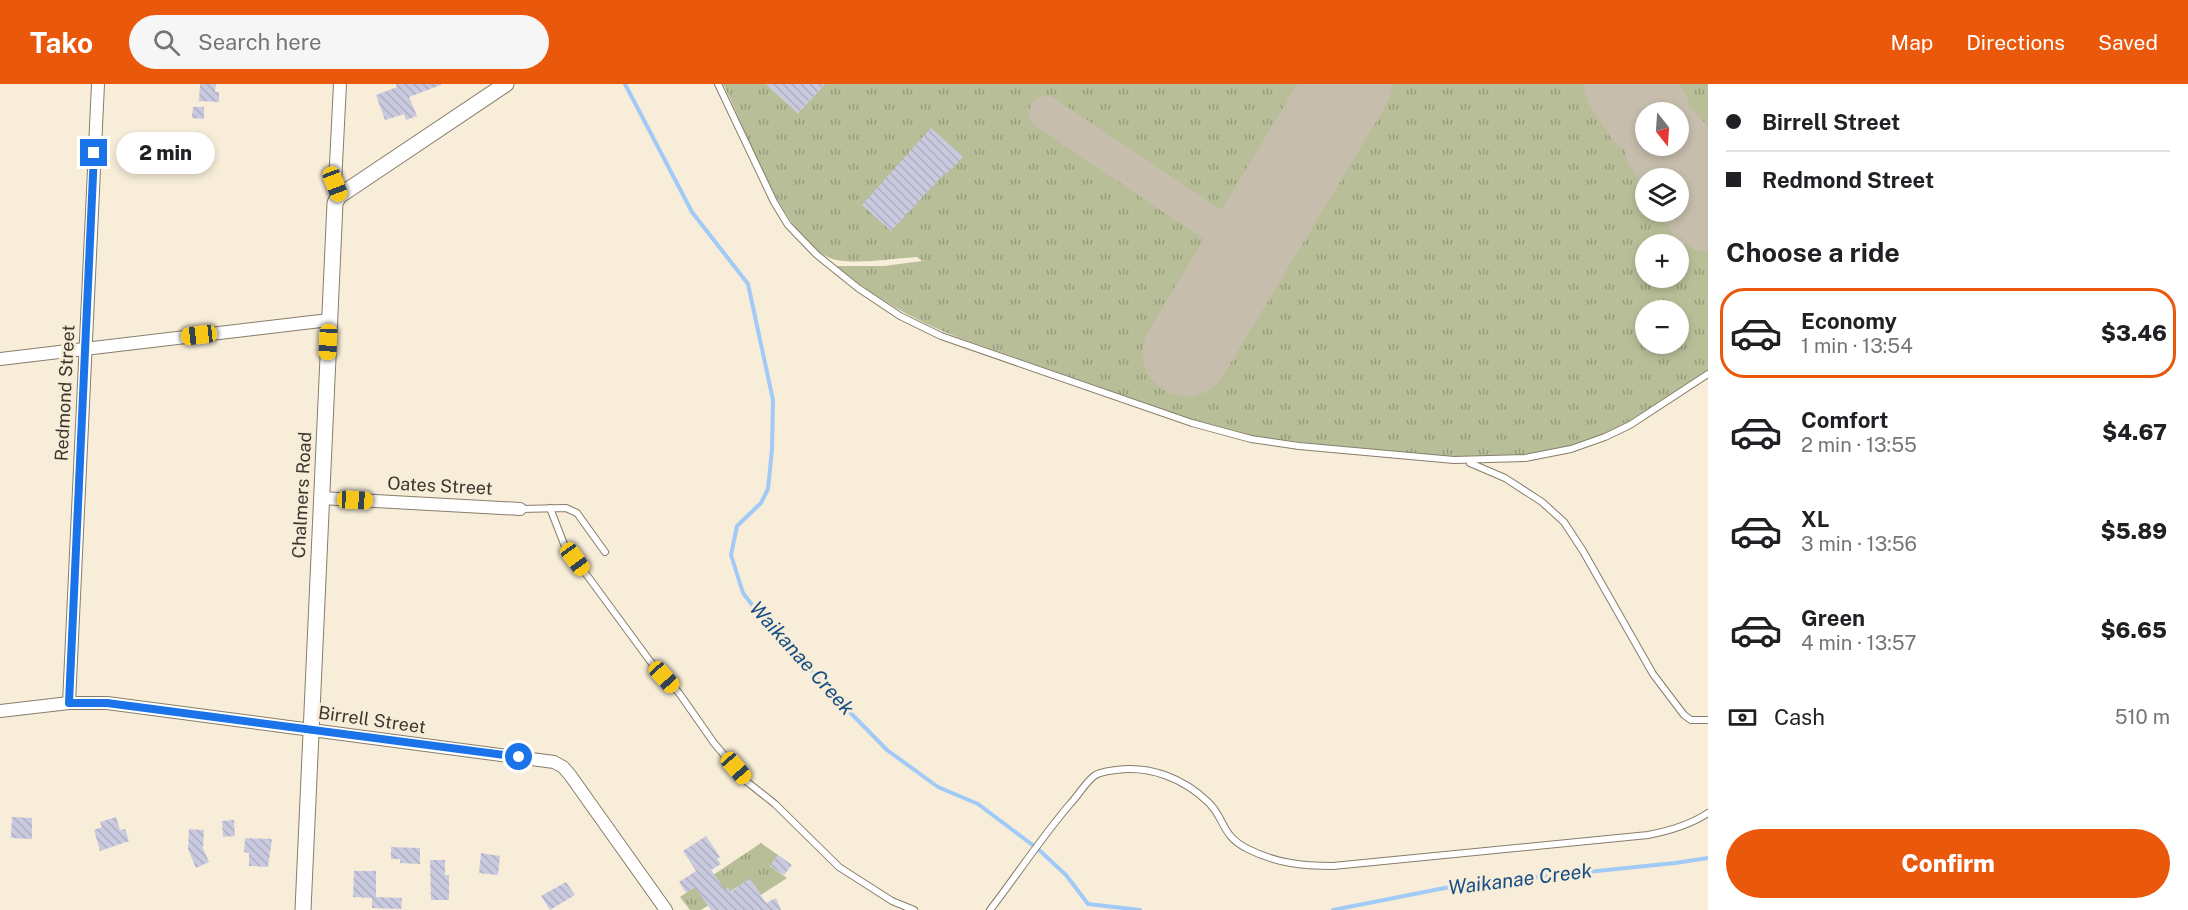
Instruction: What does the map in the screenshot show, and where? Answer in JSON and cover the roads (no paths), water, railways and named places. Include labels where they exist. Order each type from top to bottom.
[{"type":"street","name":"Redmond Street","points":[[69,703],[98,84]]},
{"type":"street","name":"Chalmers Road","points":[[303,910],[329,320],[335,203],[339,196],[335,184],[340,84]]},
{"type":"street","points":[[339,196],[506,84]]},
{"type":"street","points":[[0,359],[329,320]]},
{"type":"street","name":"Oates Street","points":[[321,498],[520,508]]},
{"type":"street","name":"Birrell Street","points":[[0,711],[69,703],[107,703],[554,762],[570,775],[666,910]]},
{"type":"lane","points":[[718,84],[774,202],[788,225],[817,255],[849,282],[900,316],[941,336],[1192,423],[1251,439],[1299,446],[1463,460],[1525,458],[1571,449],[1630,425],[1708,374]]},
{"type":"lane","points":[[1463,460],[1505,477],[1542,502],[1564,522],[1583,550],[1653,674],[1684,715],[1691,720],[1708,720]]},
{"type":"lane","points":[[520,508],[566,508],[577,513],[604,552]]},
{"type":"lane","points":[[550,508],[564,544],[650,661],[679,693],[714,743],[746,781],[775,804],[839,867],[892,901],[914,910]]},
{"type":"lane","points":[[990,910],[1041,838],[1095,776],[1133,767],[1160,771],[1194,791],[1209,803],[1229,836],[1248,849],[1288,864],[1305,866],[1333,866],[1500,851],[1648,835],[1670,831],[1708,813]]},
{"type":"waterway","name":"Waikanae Creek","points":[[625,84],[692,212],[748,284],[773,400],[768,489],[761,503],[737,526],[731,555],[743,593],[766,623],[887,750],[938,787],[978,804],[1038,849],[1066,875],[1088,904],[1140,910]]},
{"type":"waterway","name":"Waikanae Creek","points":[[1333,910],[1460,885],[1708,858]]}]
